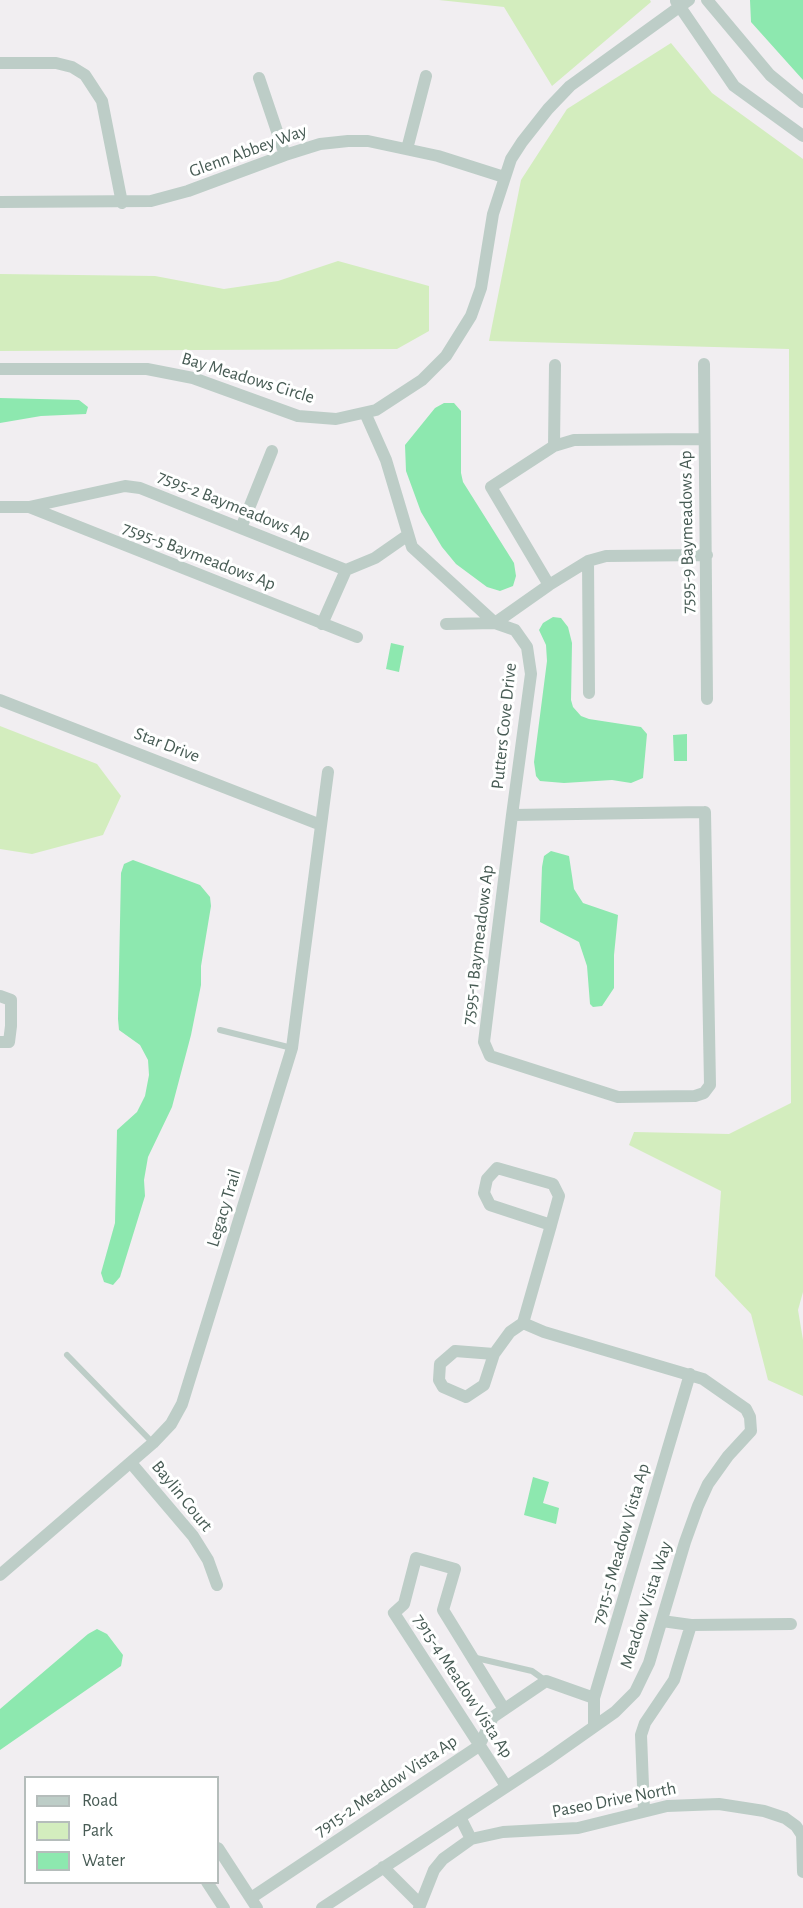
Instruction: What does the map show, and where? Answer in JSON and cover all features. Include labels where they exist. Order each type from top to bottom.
[{"type":"street","points":[[707,0],[770,75],[803,102]]},
{"type":"street","points":[[682,2],[734,86],[803,136]]},
{"type":"street","name":"Bay Meadows Circle","points":[[0,369],[147,369],[193,378],[298,416],[336,419],[366,414],[393,401],[422,380],[446,356],[471,316],[481,288],[493,214],[511,159],[522,142],[560,95],[682,2]]},
{"type":"street","points":[[0,63],[56,63],[72,67],[85,75],[102,101],[122,203]]},
{"type":"street","points":[[407,149],[426,76]]},
{"type":"street","points":[[259,78],[285,155]]},
{"type":"street","name":"Glenn Abbey Way","points":[[0,202],[122,203],[168,198],[285,155],[320,144],[348,141],[368,141],[407,149],[504,177]]},
{"type":"street","name":"7595-9 Baymeadows Ap","points":[[704,364],[707,699]]},
{"type":"street","points":[[554,446],[555,365]]},
{"type":"street","name":"Putters Cove Drive","points":[[366,414],[386,460],[412,547],[495,622],[515,630],[527,648],[531,674],[512,815]]},
{"type":"street","points":[[549,585],[491,487],[554,446],[574,440],[704,439]]},
{"type":"street","points":[[241,528],[272,451]]},
{"type":"street","name":"7595-2 Baymeadows Ap","points":[[0,507],[29,507],[125,486],[148,490],[346,570]]},
{"type":"street","name":"7595-5 Baymeadows Ap","points":[[29,507],[357,637]]},
{"type":"street","points":[[322,624],[346,570],[375,558],[408,535]]},
{"type":"street","points":[[446,624],[495,622],[588,561],[606,556],[706,555]]},
{"type":"street","points":[[588,561],[589,693]]},
{"type":"street","name":"Star Drive","points":[[0,700],[321,825]]},
{"type":"street","name":"Legacy Trail","points":[[0,1575],[153,1443],[171,1424],[182,1404],[292,1048],[328,772]]},
{"type":"street","name":"7595-1 Baymeadows Ap","points":[[705,812],[710,1085],[704,1093],[695,1096],[618,1097],[490,1056],[484,1042],[512,815],[705,812]]},
{"type":"street","points":[[0,996],[11,1000],[9,1042],[0,1042]]},
{"type":"street","points":[[494,1354],[455,1352],[447,1356],[440,1364],[439,1372],[443,1388],[466,1397],[484,1385],[494,1354],[510,1332],[523,1323],[551,1225],[559,1196],[553,1184],[497,1168],[487,1179],[484,1193],[490,1205],[551,1225]]},
{"type":"street","name":"Meadow Vista Way","points":[[322,1908],[615,1712],[635,1692],[649,1664],[685,1542],[703,1495],[728,1456],[751,1431],[746,1409],[722,1390],[690,1374],[544,1332],[523,1323]]},
{"type":"street","name":"7915-5 Meadow Vista Ap","points":[[594,1726],[594,1698],[690,1374]]},
{"type":"street","name":"Baylin Court","points":[[131,1463],[193,1536],[208,1560],[216,1585]]},
{"type":"street","name":"7915-4 Meadow Vista Ap","points":[[504,1709],[443,1610],[455,1569],[417,1558],[404,1604],[394,1613],[506,1786]]},
{"type":"street","points":[[662,1621],[691,1625],[791,1624]]},
{"type":"street","points":[[644,1811],[641,1735],[645,1723],[674,1680],[691,1625]]},
{"type":"street","points":[[546,1681],[594,1698]]},
{"type":"street","name":"7915-2 Meadow Vista Ap","points":[[254,1903],[479,1746],[493,1717],[546,1681]]},
{"type":"street","name":"Paseo Drive North","points":[[383,1868],[419,1906],[434,1870],[443,1859],[471,1839],[503,1832],[578,1828],[667,1806],[719,1804],[764,1811],[785,1818],[796,1826],[801,1835],[803,1872]]},
{"type":"street","points":[[460,1817],[471,1839]]},
{"type":"street","points":[[219,1850],[254,1903]]},
{"type":"street","points":[[208,1884],[224,1908]]},
{"type":"lane","points":[[220,1030],[292,1048]]},
{"type":"lane","points":[[67,1355],[153,1443]]},
{"type":"lane","points":[[471,1657],[532,1671],[546,1681]]},
{"type":"green space","points":[[439,0],[650,0],[651,2],[552,86],[504,7]]},
{"type":"green space","points":[[671,43],[712,93],[803,159],[803,1292],[798,1310],[803,1340],[803,1396],[768,1380],[751,1314],[715,1276],[721,1191],[629,1145],[634,1132],[729,1134],[791,1103],[789,349],[489,341],[521,180],[567,109]]},
{"type":"green space","points":[[338,261],[429,286],[429,331],[397,349],[0,351],[0,274],[155,276],[224,289],[278,281]]},
{"type":"green space","points":[[0,726],[97,764],[121,796],[103,835],[32,854],[0,849]]},
{"type":"water","points":[[750,0],[803,0],[803,80],[751,22]]},
{"type":"water","points":[[0,398],[79,400],[88,407],[86,414],[41,416],[0,423]]},
{"type":"water","points":[[444,403],[454,403],[461,411],[463,482],[514,563],[516,576],[513,586],[500,591],[487,587],[456,564],[442,547],[421,512],[406,471],[405,445],[435,408]]},
{"type":"water","points":[[553,617],[561,618],[568,627],[572,643],[571,700],[573,707],[581,716],[589,719],[641,727],[647,734],[643,778],[631,783],[612,780],[564,783],[540,781],[536,776],[534,762],[547,661],[546,645],[539,630],[543,623]]},
{"type":"water","points":[[391,643],[404,646],[399,672],[386,669]]},
{"type":"water","points":[[687,734],[687,761],[674,761],[673,735]]},
{"type":"water","points":[[551,851],[569,856],[574,889],[583,903],[618,915],[614,955],[614,988],[602,1006],[593,1007],[590,1004],[587,966],[579,942],[540,922],[542,867],[544,856]]},
{"type":"water","points":[[133,860],[200,885],[210,897],[211,906],[201,966],[201,985],[191,1035],[172,1107],[148,1157],[144,1180],[145,1196],[120,1277],[113,1285],[104,1282],[101,1273],[115,1223],[117,1130],[137,1112],[145,1096],[149,1075],[148,1060],[140,1045],[119,1030],[118,1019],[121,873],[124,864]]},
{"type":"water","points":[[533,1477],[549,1482],[543,1503],[559,1508],[556,1524],[524,1515]]},
{"type":"water","points":[[97,1629],[107,1634],[123,1655],[121,1666],[0,1750],[0,1709],[88,1634]]}]
